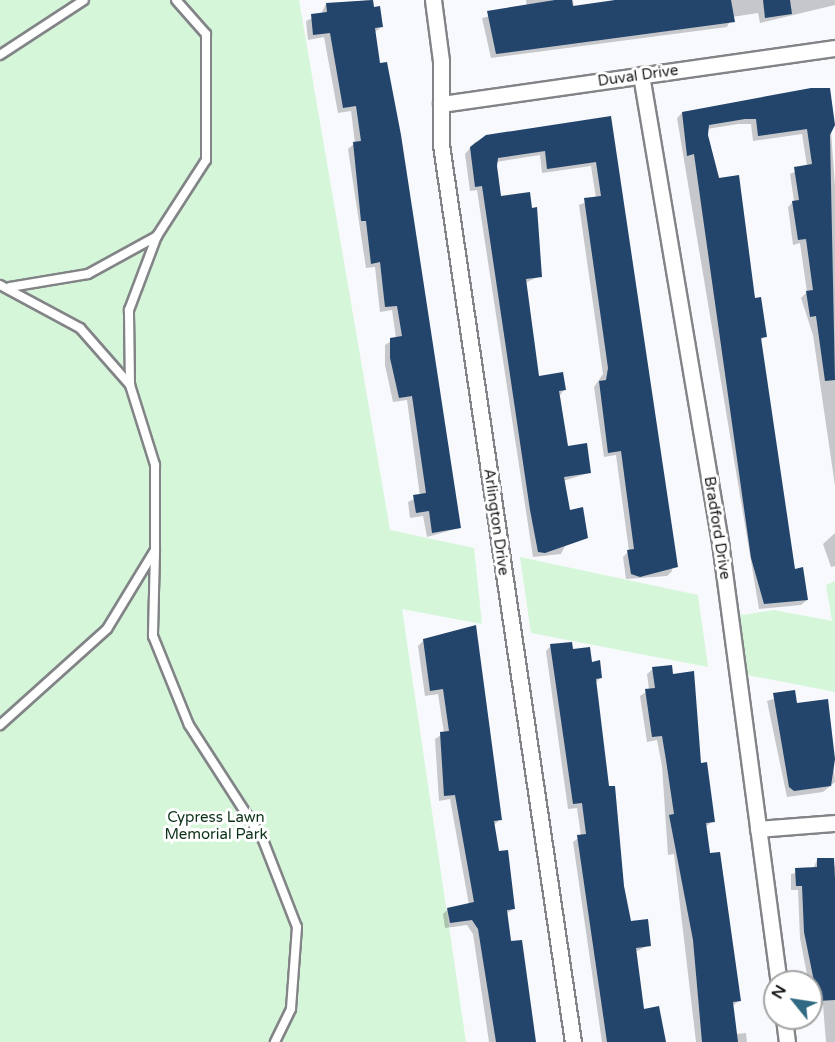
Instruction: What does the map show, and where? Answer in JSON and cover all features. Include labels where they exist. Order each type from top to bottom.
[{"type":"street","name":"Arlington Drive","points":[[433,0],[441,104],[441,145],[573,1042]]},
{"type":"street","name":"Duval Drive","points":[[441,104],[835,48]]},
{"type":"street","name":"Bradford Drive","points":[[641,75],[720,542],[777,970]]},
{"type":"street","points":[[758,829],[835,823]]},
{"type":"lane","points":[[0,55],[84,0]]},
{"type":"lane","points":[[176,0],[207,34],[206,160],[157,236],[129,310],[129,385],[155,465],[153,636],[189,725],[262,840],[297,927],[291,1009],[275,1042]]},
{"type":"lane","points":[[10,287],[88,274],[157,236]]},
{"type":"lane","points":[[0,285],[10,287],[80,328],[129,385]]},
{"type":"lane","points":[[0,724],[107,629],[155,550]]},
{"type":"green space","name":"Cypress Lawn Memorial Park","points":[[0,0],[299,0],[390,530],[474,548],[482,624],[402,609],[466,1042],[0,1042]]},
{"type":"green space","points":[[520,557],[698,595],[708,667],[531,633]]},
{"type":"green space","points":[[835,581],[835,692],[737,673],[729,609],[743,615],[774,610],[832,621],[826,585]]},
{"type":"building","points":[[373,0],[374,7],[380,6],[383,27],[375,28],[380,63],[387,62],[401,135],[461,528],[432,533],[429,511],[416,513],[413,495],[426,493],[412,396],[399,398],[390,358],[390,338],[402,336],[397,306],[385,307],[380,262],[371,264],[366,221],[361,221],[353,142],[361,141],[356,106],[343,108],[330,33],[313,35],[311,14],[327,12],[326,3]]},
{"type":"building","points":[[555,0],[572,0],[573,6],[615,0],[731,0],[735,22],[496,54],[487,11]]},
{"type":"building","points":[[763,0],[790,0],[792,14],[765,18]]},
{"type":"building","points":[[811,88],[830,88],[835,125],[830,135],[835,380],[825,381],[816,316],[810,317],[806,291],[813,290],[806,239],[798,240],[792,201],[799,200],[794,167],[812,164],[807,129],[758,136],[756,119],[745,119],[709,125],[708,135],[719,178],[739,175],[755,298],[761,297],[767,337],[761,338],[795,569],[803,567],[808,600],[764,604],[751,558],[694,154],[687,156],[682,112]]},
{"type":"building","points":[[611,116],[678,567],[640,577],[631,574],[627,550],[634,549],[621,451],[608,453],[599,381],[606,380],[608,368],[584,198],[601,196],[596,162],[547,169],[545,151],[498,158],[501,196],[530,192],[532,208],[537,207],[542,277],[526,279],[539,376],[563,372],[566,390],[559,391],[568,446],[587,443],[591,473],[564,477],[570,510],[583,507],[588,538],[545,553],[538,552],[530,510],[482,186],[475,187],[470,147],[486,135]]},
{"type":"building","points":[[476,625],[502,820],[494,821],[499,851],[508,850],[515,909],[507,910],[511,941],[522,940],[536,1042],[496,1042],[478,929],[472,920],[450,923],[447,908],[474,902],[455,795],[444,796],[440,732],[449,731],[443,689],[430,691],[423,639]]},
{"type":"building","points":[[572,642],[573,649],[590,647],[592,662],[600,660],[602,678],[596,679],[609,786],[615,786],[624,886],[631,921],[648,919],[651,946],[636,948],[644,1009],[659,1006],[666,1042],[607,1042],[577,835],[586,834],[582,803],[573,804],[550,644]]},
{"type":"building","points":[[672,665],[673,674],[694,671],[701,763],[707,762],[715,822],[706,823],[710,853],[720,852],[741,1001],[733,1002],[738,1042],[702,1042],[693,940],[669,815],[674,814],[666,760],[662,736],[652,737],[645,689],[655,688],[652,667]]},
{"type":"building","points":[[795,690],[797,703],[828,699],[835,759],[831,786],[794,791],[789,787],[773,693]]},
{"type":"building","points":[[817,858],[834,858],[835,1000],[823,1001],[823,970],[812,970],[804,932],[802,886],[796,886],[795,868],[817,867]]}]
